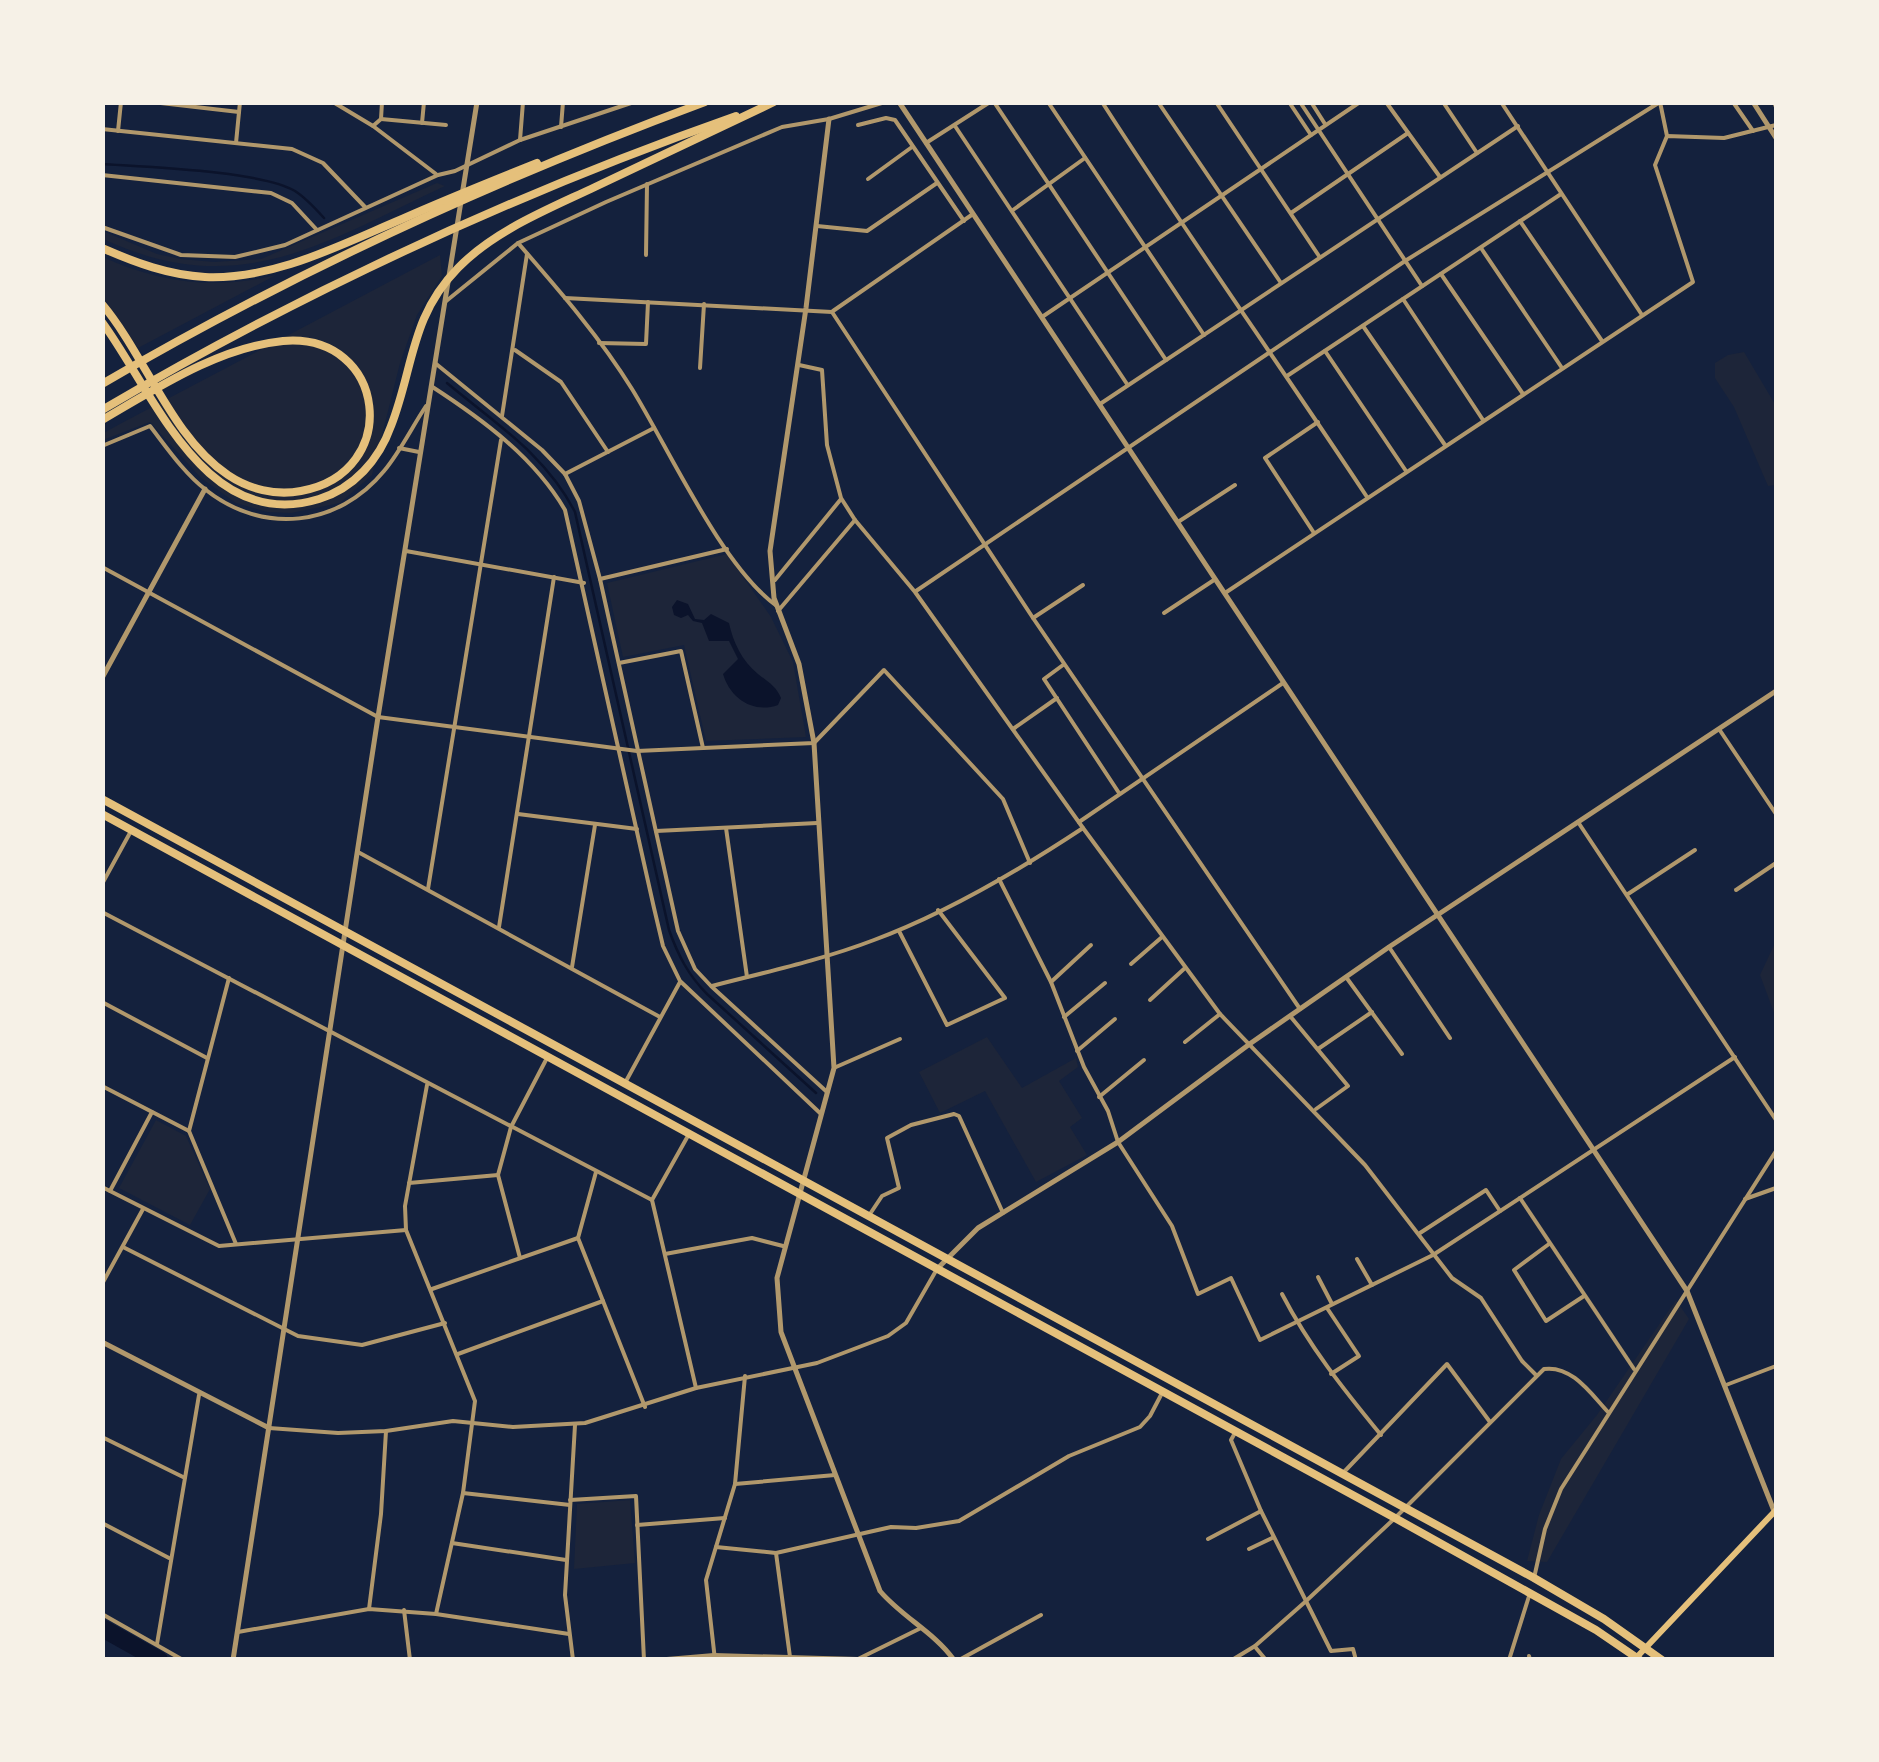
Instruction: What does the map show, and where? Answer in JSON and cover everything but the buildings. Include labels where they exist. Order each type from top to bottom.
[{"type":"highway","points":[[102,384],[477,186],[705,102]]},
{"type":"highway","points":[[102,410],[130,399],[305,301],[448,232],[636,152],[774,102]]},
{"type":"highway","points":[[102,322],[182,444],[206,472],[244,496],[286,504],[314,500],[340,490],[374,458],[396,413],[419,325],[442,286],[462,263],[488,244],[572,198],[774,102]]},
{"type":"highway","points":[[102,248],[171,273],[205,277],[243,275],[284,266],[472,196],[629,131]]},
{"type":"highway","points":[[102,304],[191,438],[213,463],[238,481],[278,493],[318,487],[348,468],[367,438],[371,414],[362,378],[346,359],[325,347],[288,340],[264,344],[174,375]]},
{"type":"highway","points":[[102,420],[130,399]]},
{"type":"highway","points":[[102,799],[1534,1578],[1646,1646],[1662,1660]]},
{"type":"highway","points":[[102,814],[1236,1430],[1530,1592],[1637,1659]]},
{"type":"main road","points":[[1637,1659],[1776,1512]]},
{"type":"street","points":[[118,131],[121,102]]},
{"type":"street","points":[[152,102],[239,112]]},
{"type":"street","points":[[236,143],[240,102]]},
{"type":"street","points":[[333,102],[373,126],[438,175]]},
{"type":"street","points":[[382,102],[382,119]]},
{"type":"street","points":[[422,122],[424,102]]},
{"type":"street","points":[[234,1660],[378,717],[478,102]]},
{"type":"street","points":[[520,140],[523,102]]},
{"type":"street","points":[[562,128],[563,102]]},
{"type":"street","points":[[603,102],[603,112]]},
{"type":"street","points":[[102,227],[157,248],[219,259],[267,252],[520,140],[634,102]]},
{"type":"street","points":[[445,302],[518,243],[647,184],[782,127],[830,119],[885,102]]},
{"type":"street","points":[[899,102],[1687,1291],[1776,1512]]},
{"type":"street","points":[[926,143],[992,102],[1166,360]]},
{"type":"street","points":[[1048,102],[1204,334]]},
{"type":"street","points":[[1102,102],[1180,224],[1288,376],[1367,497]]},
{"type":"street","points":[[1158,102],[1281,283]]},
{"type":"street","points":[[1216,102],[1320,257]]},
{"type":"street","points":[[1289,102],[1311,134]]},
{"type":"street","points":[[1300,102],[1422,286]]},
{"type":"street","points":[[1311,102],[1326,124]]},
{"type":"street","points":[[1042,317],[1360,102]]},
{"type":"street","points":[[1386,102],[1440,177]]},
{"type":"street","points":[[1443,102],[1477,153]]},
{"type":"street","points":[[1502,102],[1642,315]]},
{"type":"street","points":[[915,592],[1405,261],[1660,102],[1667,136],[1655,165],[1693,282],[1225,593]]},
{"type":"street","points":[[1733,102],[1753,131]]},
{"type":"street","points":[[1753,102],[1773,126],[1776,138]]},
{"type":"street","points":[[858,125],[886,118],[896,120],[964,221]]},
{"type":"street","points":[[373,126],[382,119],[446,125]]},
{"type":"street","points":[[830,119],[774,520],[772,584],[799,664],[814,743],[834,1068],[784,1246],[777,1278],[777,1306],[781,1332],[880,1591],[957,1660],[1040,1615]]},
{"type":"street","points":[[954,126],[1128,385]]},
{"type":"street","points":[[1100,404],[1518,126]]},
{"type":"street","points":[[1667,136],[1724,138],[1773,126]]},
{"type":"street","points":[[102,130],[292,149],[338,176],[366,207]]},
{"type":"street","points":[[1291,213],[1408,133]]},
{"type":"street","points":[[868,179],[913,146]]},
{"type":"street","points":[[1013,210],[1085,158]]},
{"type":"street","points":[[102,175],[271,193],[292,202],[317,230]]},
{"type":"street","points":[[817,226],[866,232],[938,183]]},
{"type":"street","points":[[646,255],[647,184]]},
{"type":"street","points":[[1288,376],[1561,194]]},
{"type":"street","points":[[564,298],[832,312],[974,214]]},
{"type":"street","points":[[1520,222],[1602,342]]},
{"type":"street","points":[[518,243],[630,385],[728,549],[764,597],[778,609]]},
{"type":"street","points":[[1480,248],[1562,368]]},
{"type":"street","points":[[502,416],[527,254]]},
{"type":"street","points":[[1440,274],[1523,394]]},
{"type":"street","points":[[1403,299],[1483,420]]},
{"type":"street","points":[[599,343],[646,344],[648,302]]},
{"type":"street","points":[[700,368],[704,304]]},
{"type":"street","points":[[832,312],[1033,618],[1300,1009]]},
{"type":"street","points":[[1363,326],[1445,445]]},
{"type":"street","points":[[515,350],[561,382],[608,452]]},
{"type":"street","points":[[1325,351],[1406,471]]},
{"type":"street","points":[[435,363],[502,416],[564,474],[580,501],[678,932],[696,969],[711,986],[827,1092]]},
{"type":"street","points":[[798,364],[822,370],[824,420],[842,498],[855,520],[915,592],[1220,1014],[1365,1164],[1452,1278],[1482,1298],[1522,1361],[1536,1375]]},
{"type":"street","points":[[432,386],[502,438],[549,482],[566,510],[663,946],[680,982],[821,1114]]},
{"type":"street","points":[[102,446],[150,426],[204,489],[251,514],[300,520],[336,510],[361,494],[386,470],[429,401]]},
{"type":"street","points":[[1314,533],[1266,458],[1318,422]]},
{"type":"street","points":[[564,474],[655,428]]},
{"type":"street","points":[[428,889],[502,438]]},
{"type":"street","points":[[399,448],[420,452]]},
{"type":"street","points":[[1178,522],[1235,485]]},
{"type":"street","points":[[102,678],[204,489]]},
{"type":"street","points":[[772,584],[842,498]]},
{"type":"street","points":[[778,609],[855,520]]},
{"type":"street","points":[[600,579],[728,549]]},
{"type":"street","points":[[405,551],[584,582]]},
{"type":"street","points":[[102,566],[378,717],[454,728],[638,751],[814,743],[879,672],[888,672],[1003,800],[1030,863]]},
{"type":"street","points":[[499,927],[554,577]]},
{"type":"street","points":[[1164,613],[1216,579]]},
{"type":"street","points":[[1033,618],[1083,585]]},
{"type":"street","points":[[618,663],[681,651],[703,748]]},
{"type":"street","points":[[1065,664],[1044,679],[1119,793]]},
{"type":"street","points":[[1079,822],[1283,684]]},
{"type":"street","points":[[102,1342],[268,1428],[338,1433],[427,1422],[512,1428],[575,1425],[645,1407],[696,1388],[817,1363],[897,1330],[906,1323],[937,1269],[978,1228],[1118,1142],[1389,946],[1776,690]]},
{"type":"street","points":[[1013,728],[1057,698]]},
{"type":"street","points":[[1719,728],[1776,814]]},
{"type":"street","points":[[517,814],[637,830]]},
{"type":"street","points":[[656,831],[817,822]]},
{"type":"street","points":[[1578,822],[1776,1120]]},
{"type":"street","points":[[572,967],[595,825]]},
{"type":"street","points":[[726,826],[747,977]]},
{"type":"street","points":[[711,986],[826,956],[899,930],[1030,863],[1083,828]]},
{"type":"street","points":[[102,884],[132,830]]},
{"type":"street","points":[[1627,895],[1695,850]]},
{"type":"street","points":[[358,852],[660,1017]]},
{"type":"street","points":[[1736,890],[1776,863]]},
{"type":"street","points":[[999,879],[1051,982],[1118,1142],[1172,1226],[1198,1294],[1231,1278],[1260,1340],[1433,1255],[1735,1057]]},
{"type":"street","points":[[899,930],[947,1025],[1005,998],[938,910]]},
{"type":"street","points":[[102,912],[652,1200]]},
{"type":"street","points":[[1132,964],[1162,937]]},
{"type":"street","points":[[1051,982],[1090,944]]},
{"type":"street","points":[[1389,946],[1450,1038]]},
{"type":"street","points":[[1150,1000],[1185,968]]},
{"type":"street","points":[[1346,976],[1402,1054]]},
{"type":"street","points":[[228,978],[190,1132],[236,1245]]},
{"type":"street","points":[[625,1083],[680,982]]},
{"type":"street","points":[[1064,1018],[1105,983]]},
{"type":"street","points":[[102,1002],[207,1058]]},
{"type":"street","points":[[1318,1049],[1372,1012]]},
{"type":"street","points":[[1185,1042],[1220,1014]]},
{"type":"street","points":[[1290,1016],[1348,1086],[1314,1110]]},
{"type":"street","points":[[1078,1051],[1115,1018]]},
{"type":"street","points":[[834,1068],[900,1039]]},
{"type":"street","points":[[520,1258],[498,1175],[511,1128],[548,1056]]},
{"type":"street","points":[[1099,1097],[1144,1060]]},
{"type":"street","points":[[427,1085],[409,1183],[406,1230],[475,1401],[463,1493],[436,1614]]},
{"type":"street","points":[[102,1086],[190,1132]]},
{"type":"street","points":[[110,1191],[152,1112]]},
{"type":"street","points":[[870,1214],[882,1196],[899,1188],[887,1138],[911,1125],[954,1114],[959,1116],[1003,1213]]},
{"type":"street","points":[[689,1134],[652,1200],[696,1388]]},
{"type":"street","points":[[1534,1578],[1544,1529],[1561,1489],[1776,1152]]},
{"type":"street","points":[[596,1171],[578,1238],[645,1407]]},
{"type":"street","points":[[409,1183],[498,1175]]},
{"type":"street","points":[[102,1187],[219,1246],[406,1230]]},
{"type":"street","points":[[1745,1199],[1776,1188]]},
{"type":"street","points":[[1420,1234],[1486,1190],[1500,1211]]},
{"type":"street","points":[[1520,1198],[1635,1371]]},
{"type":"street","points":[[102,1284],[143,1208]]},
{"type":"street","points":[[432,1289],[578,1238]]},
{"type":"street","points":[[666,1254],[752,1238],[784,1246]]},
{"type":"street","points":[[1550,1244],[1514,1270],[1546,1321],[1584,1296]]},
{"type":"street","points":[[123,1246],[298,1336],[362,1346],[446,1322]]},
{"type":"street","points":[[1356,1259],[1372,1286]]},
{"type":"street","points":[[1318,1277],[1330,1307],[1359,1356],[1331,1374]]},
{"type":"street","points":[[1282,1294],[1331,1374],[1381,1434]]},
{"type":"street","points":[[458,1354],[603,1301]]},
{"type":"street","points":[[1343,1474],[1447,1364],[1490,1422]]},
{"type":"street","points":[[1726,1385],[1776,1366]]},
{"type":"street","points":[[1232,1660],[1255,1646],[1305,1602],[1544,1369],[1563,1370],[1573,1376],[1608,1412]]},
{"type":"street","points":[[715,1657],[706,1580],[735,1484],[745,1376]]},
{"type":"street","points":[[716,1547],[776,1552],[891,1527],[960,1522],[1069,1456],[1140,1426],[1164,1391]]},
{"type":"street","points":[[157,1644],[199,1394]]},
{"type":"street","points":[[573,1660],[564,1595],[575,1425]]},
{"type":"street","points":[[369,1608],[382,1514],[386,1430]]},
{"type":"street","points":[[1236,1430],[1231,1440],[1260,1512],[1330,1651],[1353,1648],[1356,1660]]},
{"type":"street","points":[[102,1437],[183,1476]]},
{"type":"street","points":[[735,1484],[836,1475]]},
{"type":"street","points":[[463,1493],[570,1503],[636,1496],[644,1660]]},
{"type":"street","points":[[1208,1539],[1260,1512]]},
{"type":"street","points":[[637,1526],[726,1518]]},
{"type":"street","points":[[102,1522],[169,1558]]},
{"type":"street","points":[[1249,1550],[1273,1537]]},
{"type":"street","points":[[452,1543],[566,1560]]},
{"type":"street","points":[[776,1552],[790,1658]]},
{"type":"street","points":[[1509,1660],[1530,1592]]},
{"type":"street","points":[[238,1632],[369,1608],[569,1634]]},
{"type":"street","points":[[404,1610],[410,1660]]},
{"type":"street","points":[[102,1614],[183,1660]]},
{"type":"street","points":[[655,1660],[858,1659],[921,1628]]},
{"type":"street","points":[[1255,1646],[1266,1660]]},
{"type":"shaded area","points":[[437,183],[445,186],[319,244],[279,258],[238,265],[196,265],[151,257],[103,239],[103,231],[157,254],[181,259],[261,259]]},
{"type":"shaded area","points":[[440,255],[442,276],[417,315],[400,363],[372,475],[340,503],[291,513],[267,512],[236,503],[201,478],[150,422],[103,440],[102,434],[118,425]]},
{"type":"shaded area","points":[[103,257],[145,273],[188,281],[232,282],[276,275],[138,348],[103,297]]},
{"type":"shaded area","points":[[1744,352],[1776,406],[1776,485],[1768,486],[1734,407],[1715,378],[1715,363]]},
{"type":"shaded area","points":[[727,554],[771,617],[793,662],[806,737],[706,741],[684,645],[623,657],[607,583]]},
{"type":"shaded area","points":[[677,600],[688,604],[695,619],[704,620],[711,614],[729,623],[743,657],[779,694],[778,705],[760,707],[737,697],[723,674],[738,659],[729,641],[709,641],[702,623],[693,621],[688,615],[674,615],[672,607]]},
{"type":"shaded area","points":[[1776,941],[1776,1018],[1760,975]]},
{"type":"shaded area","points":[[987,1037],[1022,1088],[1076,1058],[1078,1067],[1059,1081],[1082,1118],[1070,1127],[1087,1155],[1036,1182],[985,1091],[940,1113],[919,1072]]},
{"type":"shaded area","points":[[156,1120],[186,1136],[210,1189],[190,1225],[119,1188]]},
{"type":"shaded area","points":[[1676,1300],[1689,1319],[1547,1562],[1527,1561],[1539,1515],[1561,1459],[1597,1415]]},
{"type":"shaded area","points":[[630,1500],[635,1563],[574,1569],[577,1504]]},
{"type":"waterway","points":[[102,164],[203,171],[279,184],[307,200],[324,218]]},
{"type":"waterway","points":[[447,383],[501,426],[550,473],[575,512],[669,930],[680,956],[707,994],[816,1093]]},
{"type":"waterway","points":[[102,1628],[159,1660]]}]
